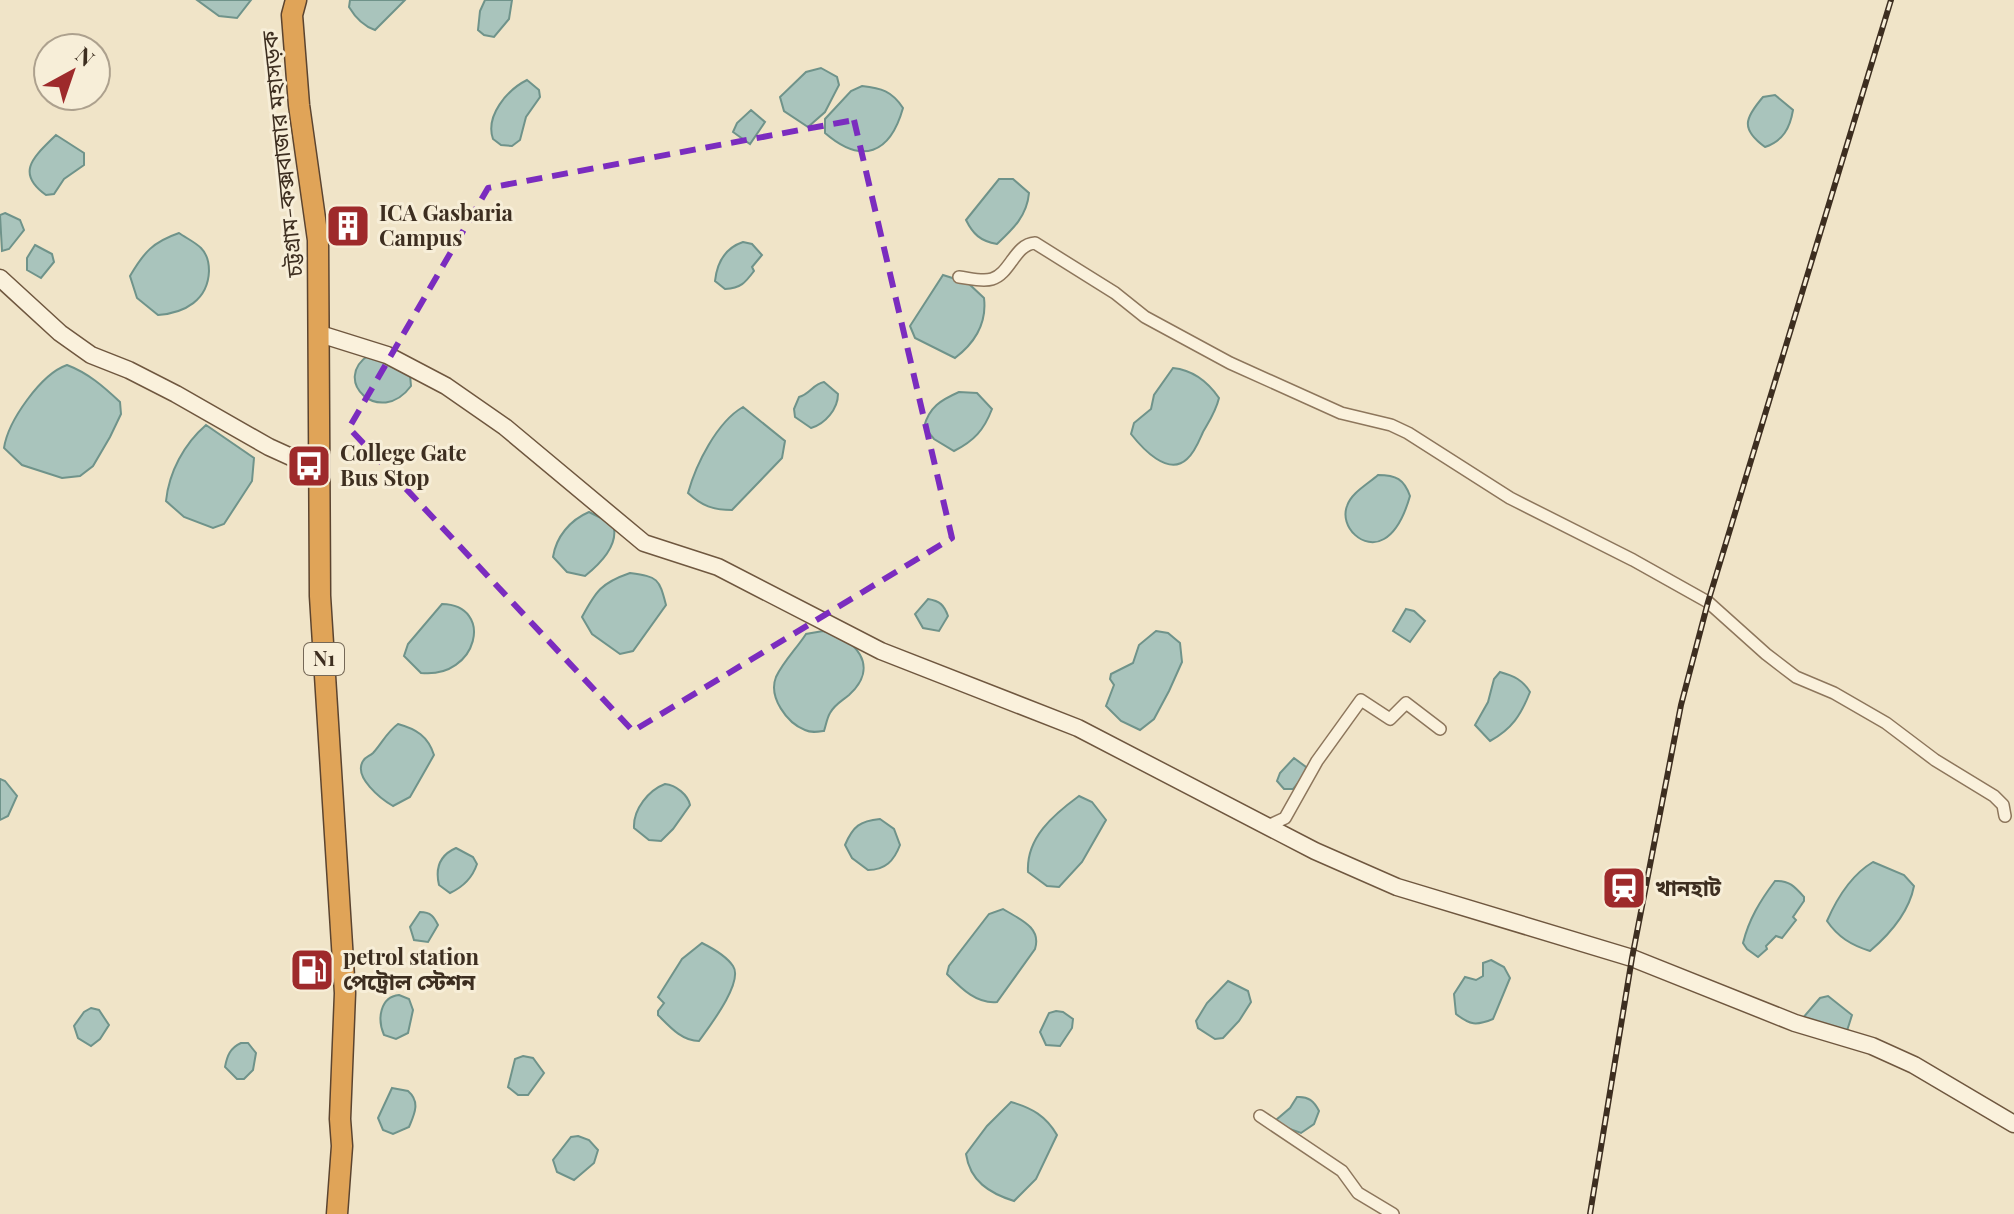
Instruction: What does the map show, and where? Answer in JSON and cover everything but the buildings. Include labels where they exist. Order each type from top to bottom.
[{"type":"highway","name":"চট্টগ্রাম-কক্সবাজার মহাসড়ক","points":[[296,0],[292,15],[299,105],[318,240],[320,596],[345,993],[340,1119],[342,1146],[337,1214]]},
{"type":"street","points":[[959,277],[980,280],[997,277],[1025,246],[1035,243],[1115,293],[1145,317],[1230,363],[1341,413],[1391,425],[1408,433],[1510,498],[1708,602],[1796,677],[1834,693],[1886,723],[1935,760],[1994,796],[2003,805],[2005,816]]},
{"type":"street","points":[[0,278],[60,333],[91,355],[152,382],[238,427],[269,447],[302,462],[320,466]]},
{"type":"street","points":[[320,334],[387,355],[446,386],[505,427],[644,543],[718,567],[881,651],[1078,728],[1315,851],[1397,887],[1632,958],[1795,1023],[1872,1046],[1914,1065],[2014,1124]]},
{"type":"street","points":[[1270,825],[1285,818],[1317,761],[1361,700],[1390,719],[1406,703],[1440,729]]},
{"type":"street","points":[[1260,1116],[1342,1171],[1358,1193],[1393,1214]]},
{"type":"highlighted area","points":[[854,120],[952,538],[633,731],[349,428],[488,188]]},
{"type":"water","points":[[197,0],[251,0],[237,18],[219,16]]},
{"type":"water","points":[[350,0],[405,0],[375,30],[357,18],[349,7]]},
{"type":"water","points":[[485,0],[512,0],[509,19],[494,37],[478,30]]},
{"type":"water","points":[[821,68],[837,77],[839,85],[825,112],[808,127],[784,111],[780,97],[806,72]]},
{"type":"water","points":[[527,80],[539,90],[540,97],[526,117],[520,140],[512,146],[501,145],[493,139],[491,130],[495,113],[505,97]]},
{"type":"water","points":[[862,86],[886,91],[903,108],[891,136],[873,150],[863,151],[838,143],[825,133],[825,119],[851,91]]},
{"type":"water","points":[[1775,95],[1793,110],[1785,133],[1765,147],[1752,135],[1749,117],[1763,97]]},
{"type":"water","points":[[751,110],[765,122],[750,144],[733,132],[737,123]]},
{"type":"water","points":[[56,135],[84,153],[84,165],[64,179],[54,194],[46,195],[31,179],[31,164]]},
{"type":"water","points":[[999,179],[1013,179],[1029,193],[1022,215],[997,244],[978,236],[966,220]]},
{"type":"water","points":[[5,213],[20,220],[24,230],[9,249],[2,251],[0,215]]},
{"type":"water","points":[[179,233],[205,253],[209,264],[208,281],[200,297],[186,308],[158,315],[137,298],[130,276],[150,249]]},
{"type":"water","points":[[743,242],[752,244],[762,255],[745,282],[725,289],[715,281],[718,268],[727,252]]},
{"type":"water","points":[[35,245],[52,254],[54,262],[41,278],[27,270],[27,258]]},
{"type":"water","points":[[943,275],[968,283],[984,298],[982,324],[969,345],[955,358],[915,338],[910,326]]},
{"type":"water","points":[[369,355],[377,355],[410,375],[411,386],[399,398],[386,402],[374,401],[364,396],[357,387],[355,376],[358,365]]},
{"type":"water","points":[[67,365],[89,376],[114,396],[120,402],[121,414],[93,466],[80,476],[62,478],[22,465],[4,448],[12,425],[27,400],[47,378]]},
{"type":"water","points":[[1173,368],[1199,378],[1219,398],[1192,453],[1180,464],[1172,465],[1156,458],[1131,434],[1134,423],[1151,409],[1154,395]]},
{"type":"water","points":[[824,382],[838,394],[836,405],[830,415],[811,428],[795,417],[794,409],[799,397]]},
{"type":"water","points":[[959,392],[977,393],[992,409],[978,434],[954,451],[934,439],[924,427],[937,405]]},
{"type":"water","points":[[743,407],[785,441],[782,458],[732,510],[708,506],[688,493],[702,457],[716,433]]},
{"type":"water","points":[[206,425],[254,458],[252,481],[224,524],[213,528],[184,517],[166,501],[179,459]]},
{"type":"water","points":[[1378,475],[1398,479],[1410,496],[1404,514],[1393,531],[1384,539],[1369,542],[1355,535],[1345,514],[1352,497]]},
{"type":"water","points":[[589,512],[613,524],[614,539],[597,566],[585,576],[567,572],[553,557],[565,530]]},
{"type":"water","points":[[630,573],[656,580],[666,605],[633,651],[620,654],[592,634],[582,617],[600,589]]},
{"type":"water","points":[[928,599],[941,604],[948,616],[939,631],[923,628],[915,614]]},
{"type":"water","points":[[442,604],[459,607],[469,616],[474,628],[473,641],[467,654],[456,665],[440,672],[421,673],[404,656],[408,644]]},
{"type":"water","points":[[1406,609],[1414,611],[1425,621],[1410,642],[1393,631]]},
{"type":"water","points":[[823,631],[854,647],[863,664],[863,674],[849,695],[832,710],[824,731],[812,732],[798,727],[786,715],[777,701],[774,685],[779,671],[806,634]]},
{"type":"water","points":[[1156,631],[1168,633],[1180,643],[1182,662],[1154,719],[1140,730],[1121,721],[1106,706],[1114,685],[1110,679],[1111,674],[1133,663],[1139,645]]},
{"type":"water","points":[[1500,672],[1518,679],[1530,692],[1515,721],[1490,741],[1475,725],[1488,702],[1494,679]]},
{"type":"water","points":[[398,724],[420,734],[434,755],[410,797],[393,806],[370,787],[361,767]]},
{"type":"water","points":[[1294,758],[1306,767],[1305,774],[1293,789],[1284,789],[1277,781]]},
{"type":"water","points":[[0,779],[17,796],[8,816],[0,820]]},
{"type":"water","points":[[665,784],[681,791],[690,805],[661,841],[649,840],[634,828],[636,814],[648,796]]},
{"type":"water","points":[[1079,796],[1092,802],[1106,820],[1082,862],[1059,887],[1047,886],[1028,872],[1031,848],[1051,819]]},
{"type":"water","points":[[880,819],[894,829],[900,845],[888,864],[868,870],[852,858],[845,845],[858,826]]},
{"type":"water","points":[[456,848],[473,857],[477,864],[466,882],[450,893],[439,885],[438,868],[446,854]]},
{"type":"water","points":[[1873,862],[1904,875],[1914,886],[1898,922],[1870,951],[1846,940],[1827,921],[1846,888],[1858,873]]},
{"type":"water","points":[[1775,881],[1791,885],[1804,897],[1804,901],[1793,917],[1796,920],[1782,938],[1776,936],[1758,957],[1743,943],[1756,910]]},
{"type":"water","points":[[1003,909],[1032,929],[1035,949],[997,1002],[989,1002],[969,994],[947,974],[949,966],[989,914]]},
{"type":"water","points":[[420,912],[432,916],[438,925],[428,942],[414,940],[410,927]]},
{"type":"water","points":[[702,943],[727,959],[735,973],[730,993],[699,1041],[682,1036],[658,1015],[664,1003],[658,997],[682,959]]},
{"type":"water","points":[[1491,960],[1504,967],[1510,978],[1493,1019],[1469,1022],[1456,1014],[1454,994],[1465,977],[1476,980],[1483,976],[1483,963]]},
{"type":"water","points":[[1228,981],[1248,991],[1251,1002],[1223,1038],[1215,1039],[1198,1028],[1196,1021],[1207,1003]]},
{"type":"water","points":[[399,995],[409,999],[413,1010],[408,1033],[396,1039],[384,1035],[381,1016],[384,1004]]},
{"type":"water","points":[[1828,996],[1852,1015],[1846,1034],[1802,1019],[1820,998]]},
{"type":"water","points":[[91,1008],[99,1010],[109,1025],[91,1046],[78,1038],[74,1026]]},
{"type":"water","points":[[1056,1011],[1073,1019],[1072,1028],[1060,1046],[1046,1045],[1040,1032],[1049,1013]]},
{"type":"water","points":[[248,1043],[256,1053],[253,1070],[244,1079],[237,1079],[225,1067],[234,1047]]},
{"type":"water","points":[[523,1056],[533,1058],[544,1073],[528,1095],[518,1095],[508,1087],[515,1059]]},
{"type":"water","points":[[392,1088],[408,1091],[415,1104],[409,1127],[393,1134],[383,1130],[378,1118]]},
{"type":"water","points":[[1297,1097],[1310,1100],[1319,1111],[1314,1124],[1301,1133],[1276,1120]]},
{"type":"water","points":[[1011,1102],[1038,1114],[1057,1135],[1036,1179],[1014,1201],[982,1185],[972,1172],[966,1154],[987,1126]]},
{"type":"water","points":[[571,1137],[589,1140],[598,1150],[594,1163],[574,1180],[557,1172],[553,1160]]},
{"type":"railway","points":[[1590,1214],[1632,958],[1681,705],[1708,602],[1891,0]]},
{"type":"place","name":"ICA Gasbaria Campus","points":[[348,226]]},
{"type":"place","name":"College Gate Bus Stop","points":[[309,466]]},
{"type":"place","name":"খানহাট","points":[[1624,888]]},
{"type":"place","name":"petrol station পেট্রোল স্টেশন","points":[[312,970]]}]
